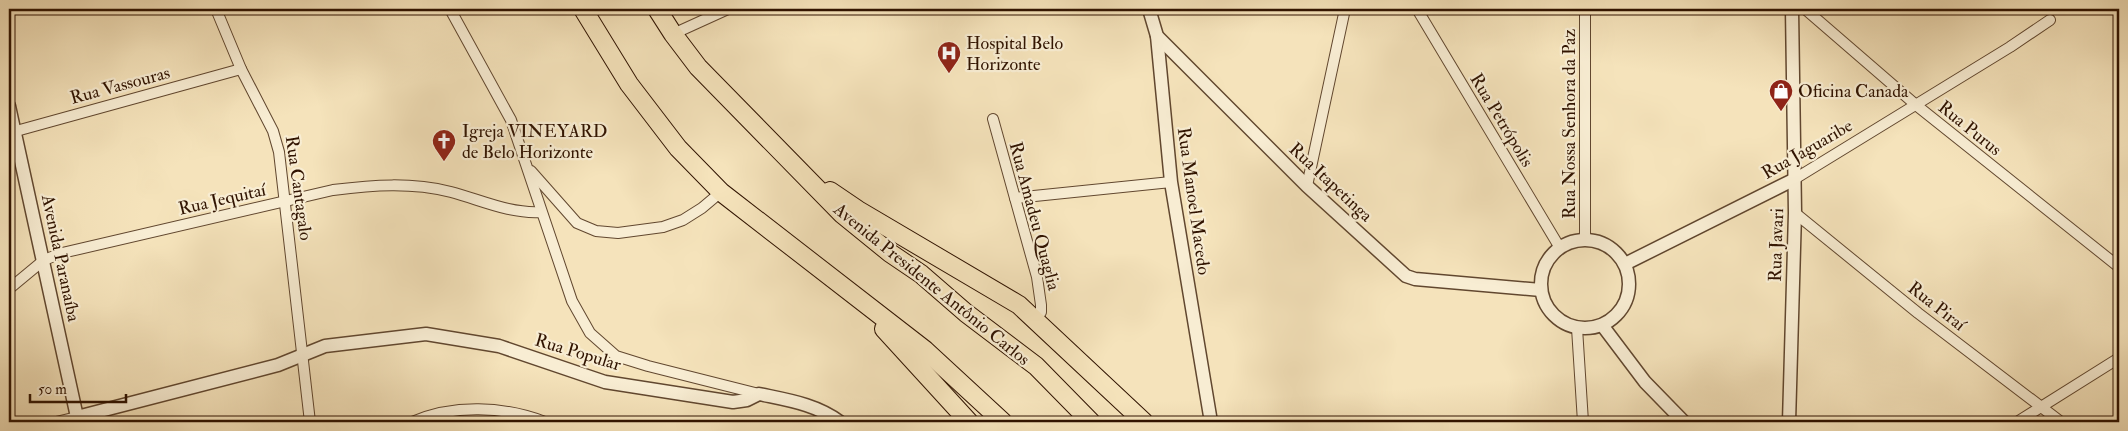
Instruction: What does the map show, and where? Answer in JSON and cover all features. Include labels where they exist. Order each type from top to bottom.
[{"type":"highway","points":[[583,9],[628,84],[678,148],[721,192],[925,350],[1004,422]]},
{"type":"highway","name":"Avenida Presidente Antônio Carlos","points":[[657,9],[698,67],[769,141],[803,172],[842,214],[1036,366],[1091,422]]},
{"type":"highway","points":[[803,172],[858,210],[1019,305],[1144,422]]},
{"type":"highway","points":[[855,297],[969,422]]},
{"type":"street","name":"Rua Cantagalo","points":[[216,9],[241,69],[273,131],[279,152],[310,422]]},
{"type":"street","points":[[450,9],[511,120],[572,302],[590,333],[616,356],[648,366],[803,404],[823,418],[840,422]]},
{"type":"street","points":[[673,34],[728,9]]},
{"type":"street","name":"Rua Itapetinga","points":[[1149,9],[1157,36],[1307,186],[1406,276],[1432,281],[1541,290]]},
{"type":"street","points":[[1307,186],[1345,9]]},
{"type":"street","name":"Rua Petrópolis","points":[[1416,9],[1560,248]]},
{"type":"street","name":"Rua Nossa Senhora da Paz","points":[[1585,240],[1586,9]]},
{"type":"street","name":"Rua Javari","points":[[1789,422],[1795,213],[1793,180],[1792,9]]},
{"type":"street","name":"Rua Purus","points":[[1805,9],[1916,105],[2119,267]]},
{"type":"street","name":"Rua Jaguaribe","points":[[1625,264],[1793,180],[2010,47],[2050,20]]},
{"type":"street","name":"Rua Manoel Macedo","points":[[1157,36],[1171,182],[1211,422]]},
{"type":"street","name":"Rua Vassouras","points":[[12,132],[241,69]]},
{"type":"street","name":"Avenida Paranaíba","points":[[9,106],[12,132],[44,260],[78,417]]},
{"type":"street","name":"Rua Amadeu Quaglia","points":[[993,119],[1037,277],[1041,312],[1036,320]]},
{"type":"street","points":[[529,169],[577,223],[596,231],[618,233],[663,227],[683,220],[702,208],[721,192]]},
{"type":"street","points":[[1015,198],[1171,182]]},
{"type":"street","name":"Rua Jequitaí","points":[[9,289],[44,260],[62,253],[333,190],[378,184],[412,185],[451,192],[511,210],[528,213],[541,212]]},
{"type":"street","name":"Rua Piraí","points":[[1795,213],[1918,313],[2060,422]]},
{"type":"street","points":[[1585,240],[1601,242],[1615,251],[1625,264],[1630,282],[1627,299],[1617,314],[1602,325],[1590,328],[1577,328],[1564,323],[1553,315],[1545,303],[1541,290],[1542,274],[1548,259],[1560,248],[1572,242],[1585,240]]},
{"type":"street","points":[[1602,325],[1645,382],[1684,422]]},
{"type":"street","points":[[1577,328],[1583,422]]},
{"type":"street","name":"Rua Popular","points":[[302,354],[325,346],[426,334],[499,346],[605,382],[733,402],[747,400],[759,394]]},
{"type":"street","points":[[56,422],[278,365],[302,354]]},
{"type":"street","points":[[2016,422],[2119,358]]},
{"type":"street","name":"Rua Manoel Macedo","points":[[1202,371],[1205,422]]},
{"type":"street","points":[[412,422],[442,412],[467,410],[497,410],[545,422]]},
{"type":"place","name":"Hospital Belo Horizonte","points":[[949,74]]},
{"type":"place","name":"Oficina Canada","points":[[1781,112]]},
{"type":"place","name":"Igreja VINEYARD de Belo Horizonte","points":[[444,162]]}]
